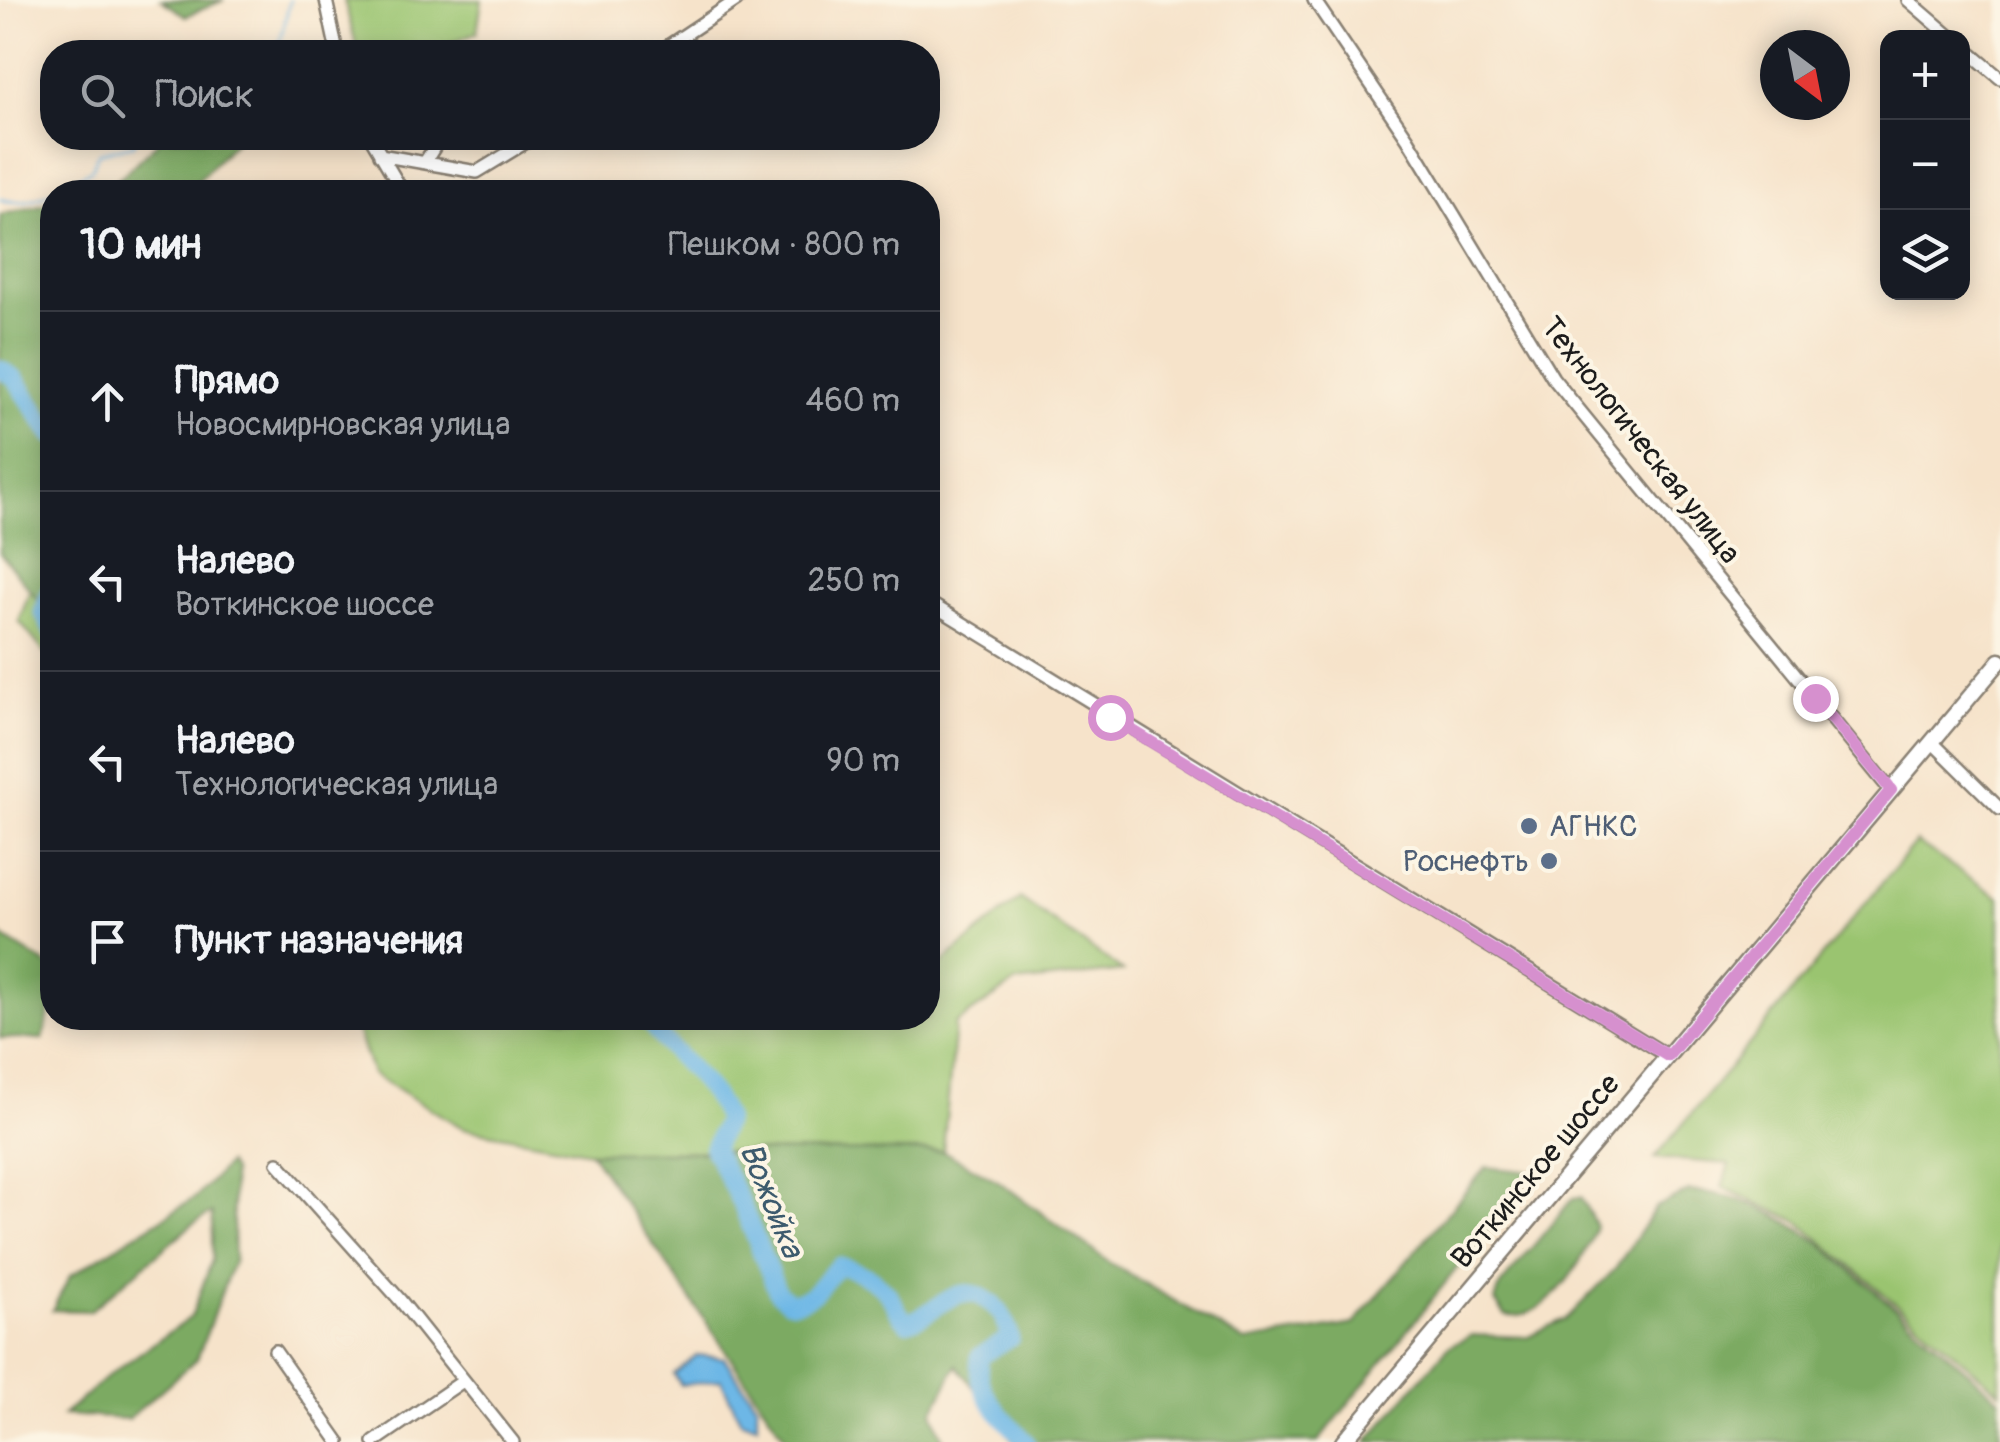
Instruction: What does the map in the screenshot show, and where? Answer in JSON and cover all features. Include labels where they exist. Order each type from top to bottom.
[{"type":"main road","name":"Воткинское шоссе","points":[[1344,1442],[2000,661]]},
{"type":"street","points":[[326,0],[334,40]]},
{"type":"street","points":[[677,40],[736,0]]},
{"type":"street","name":"Технологическая улица","points":[[1314,0],[1408,140],[1553,378],[1891,790]]},
{"type":"street","points":[[1908,0],[1943,30]]},
{"type":"street","points":[[1970,53],[2000,78]]},
{"type":"street","points":[[377,150],[396,180]]},
{"type":"street","points":[[425,162],[432,150]]},
{"type":"street","points":[[380,155],[477,172],[513,150]]},
{"type":"street","points":[[940,609],[1668,1056]]},
{"type":"street","points":[[1932,742],[2000,809]]},
{"type":"street","points":[[278,1164],[400,1300],[513,1442]]},
{"type":"street","points":[[275,1351],[339,1442]]},
{"type":"street","points":[[374,1442],[463,1381]]},
{"type":"green space","points":[[161,0],[224,0],[186,16]]},
{"type":"green space","points":[[344,0],[482,0],[477,32],[457,40],[355,40]]},
{"type":"green space","points":[[149,150],[227,150],[199,180],[117,180]]},
{"type":"green space","points":[[40,205],[40,602],[0,553],[0,215]]},
{"type":"green space","points":[[30,590],[40,602],[40,647],[19,621]]},
{"type":"green space","points":[[1916,842],[2000,898],[2000,1392],[1799,1222],[1722,1187],[1729,1164],[1655,1158]]},
{"type":"green space","points":[[1020,898],[1123,971],[1015,983],[955,1024],[943,1151],[590,1152],[463,1128],[372,1074],[357,1030],[940,1030],[940,965]]},
{"type":"green space","points":[[0,935],[40,960],[40,1030],[45,1030],[43,1039],[0,1038]]},
{"type":"green space","points":[[943,1151],[998,1181],[1110,1263],[1245,1342],[1354,1324],[1486,1167],[1534,1172],[1318,1442],[1014,1442],[957,1365],[933,1412],[944,1442],[788,1442],[590,1152]]},
{"type":"green space","points":[[227,1164],[232,1171],[234,1259],[197,1359],[128,1419],[63,1415],[109,1375],[191,1317],[212,1260],[212,1213],[194,1223],[90,1311],[52,1310],[70,1276],[196,1197]]},
{"type":"green space","points":[[1689,1191],[1725,1196],[1758,1207],[1820,1243],[2000,1399],[2000,1442],[1367,1442],[1448,1347],[1472,1335],[1526,1337],[1567,1318],[1616,1268],[1656,1207]]},
{"type":"green space","points":[[1581,1197],[1596,1226],[1574,1271],[1535,1310],[1520,1316],[1505,1315],[1495,1301],[1500,1286],[1573,1198]]},
{"type":"water","points":[[697,1355],[724,1358],[757,1405],[757,1425],[741,1421],[721,1380],[681,1385],[674,1374]]},
{"type":"waterway","points":[[280,40],[290,0]]},
{"type":"waterway","points":[[73,180],[92,169],[98,153],[111,150]]},
{"type":"waterway","points":[[0,199],[24,201],[40,197]]},
{"type":"waterway","name":"Вожойка","points":[[0,369],[15,378],[40,417]]},
{"type":"waterway","name":"Вожойка","points":[[655,1030],[719,1105],[726,1120],[713,1149],[742,1205],[778,1293],[789,1302],[806,1298],[839,1266],[879,1285],[907,1322],[964,1293],[985,1299],[1002,1316],[1010,1338],[980,1356],[981,1382],[991,1403],[1026,1442]]},
{"type":"place","name":"АГНКС","points":[[1529,826]]},
{"type":"place","name":"Роснефть","points":[[1549,861]]},
{"type":"route","points":[[1110,717],[1668,1056],[1891,790],[1815,698]]}]
